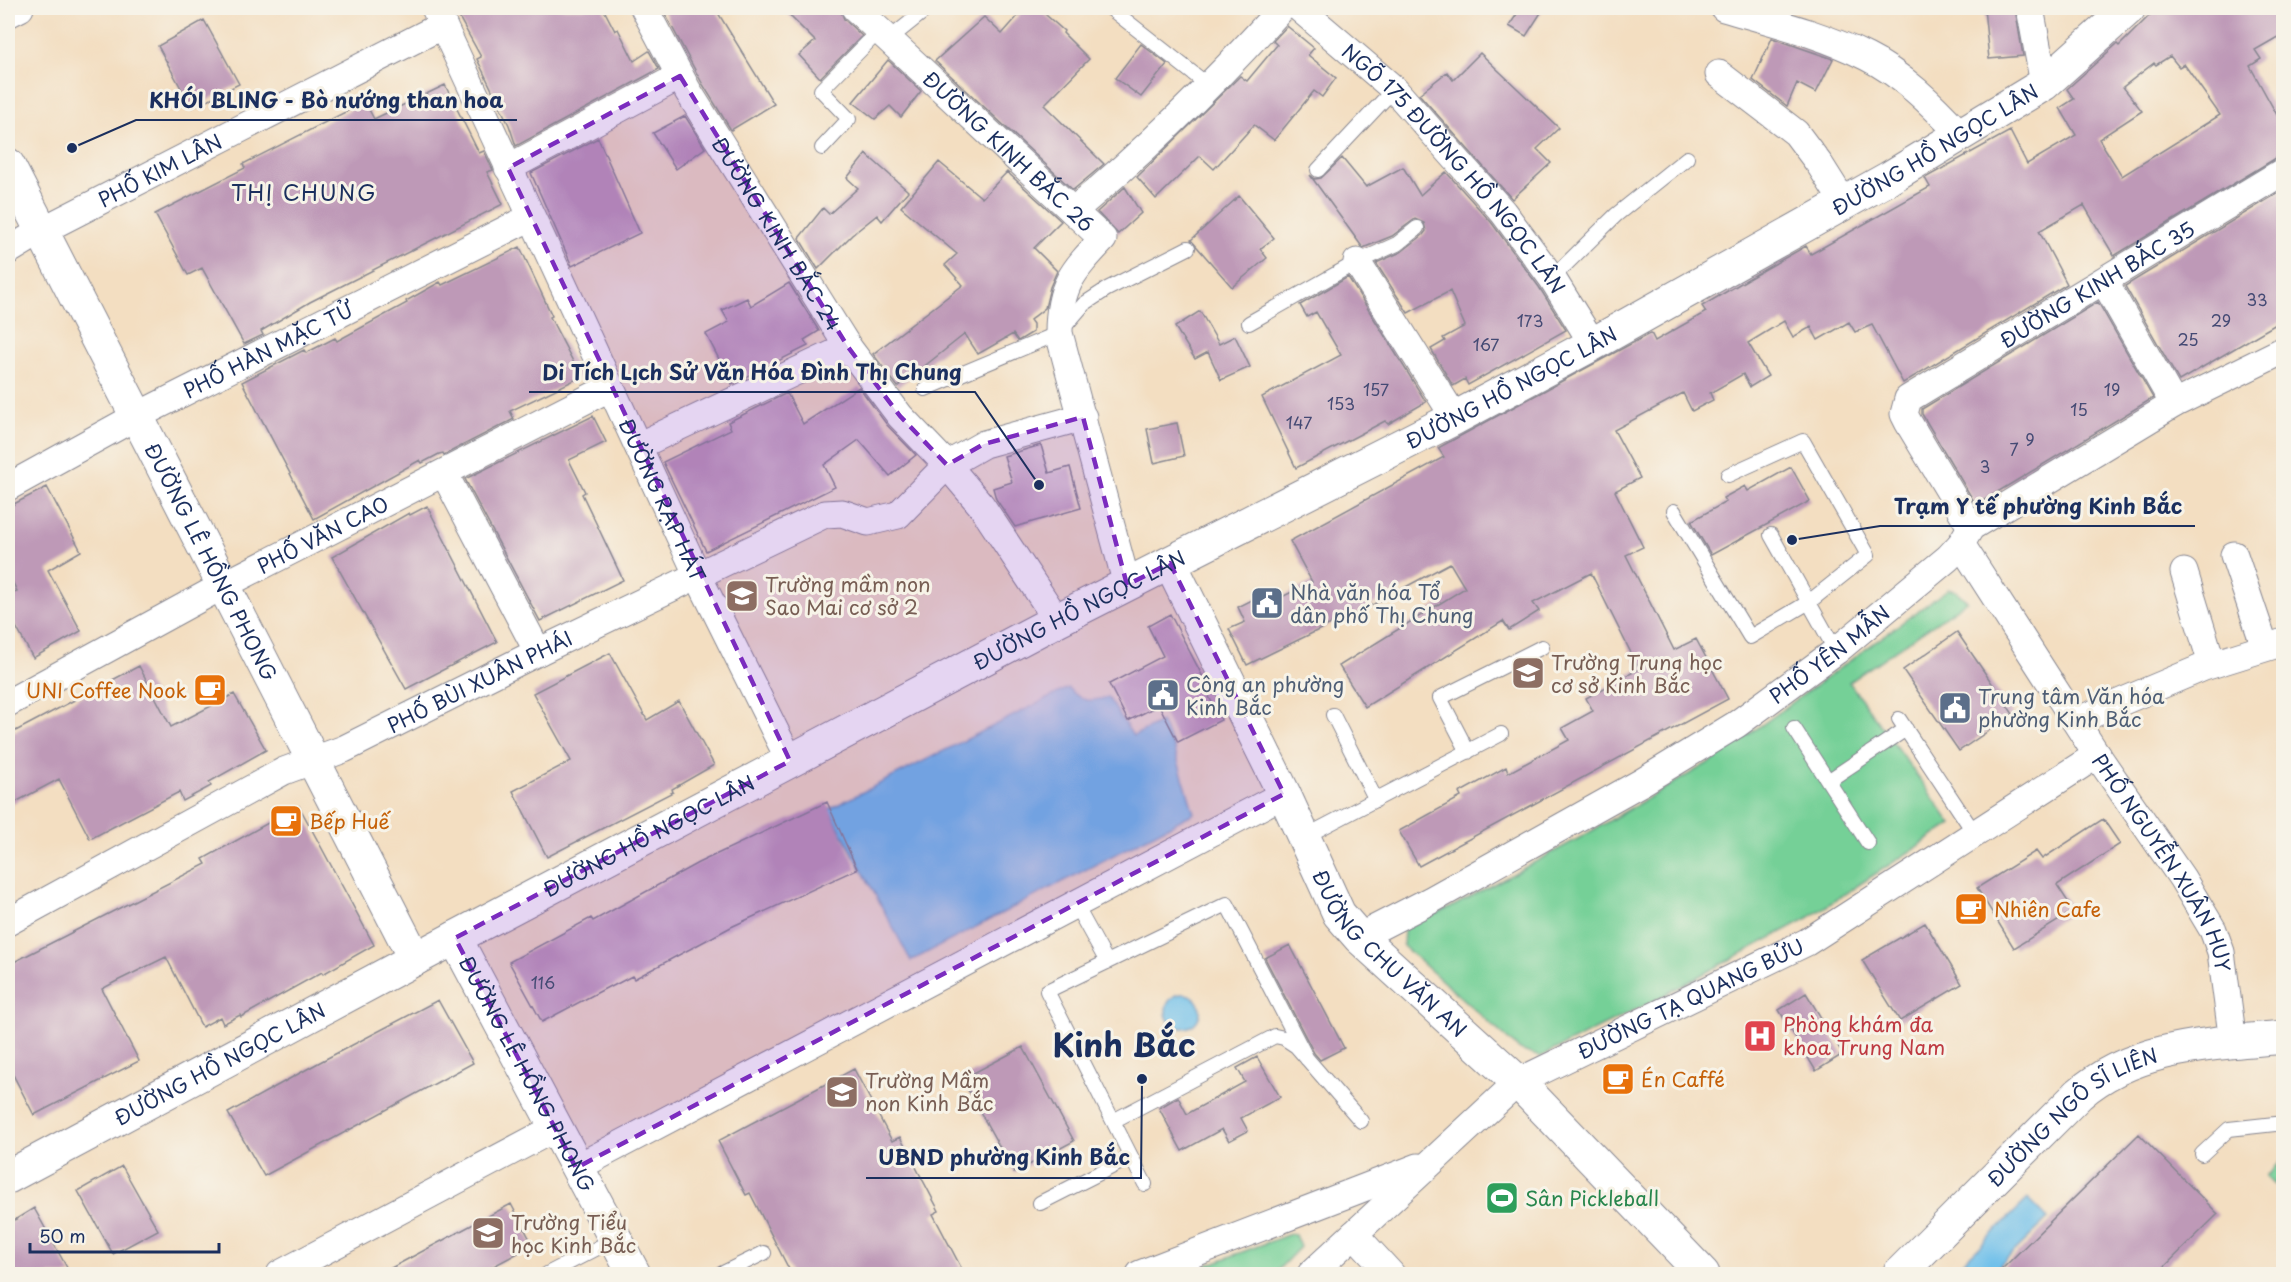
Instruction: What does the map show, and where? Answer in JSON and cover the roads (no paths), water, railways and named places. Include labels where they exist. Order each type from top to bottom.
[{"type":"street","points":[[8,14],[21,8]]},
{"type":"street","name":"ĐƯỜNG KINH BẮC 24","points":[[644,8],[680,76],[848,347],[900,416],[981,505],[1058,620]]},
{"type":"street","name":"ĐƯỜNG KINH BẮC 26","points":[[855,8],[1103,239],[1078,266],[1062,294],[1059,333],[1126,585]]},
{"type":"street","points":[[1073,211],[1162,132],[1282,8]]},
{"type":"street","name":"NGÕ 175 ĐƯỜNG HỒ NGỌC LÂN","points":[[1299,8],[1394,89],[1503,213],[1552,278],[1593,344]]},
{"type":"street","points":[[1724,8],[1801,30],[1869,58],[1935,107],[1959,133]]},
{"type":"street","points":[[2030,8],[2044,84]]},
{"type":"street","name":"ĐƯỜNG HỒ NGỌC LÂN","points":[[8,1178],[790,761],[1058,620],[1455,418],[1593,344],[1889,178],[1959,133],[2044,84],[2129,8]]},
{"type":"street","name":"ĐƯỜNG RẠP HÁT","points":[[439,16],[609,388],[698,576],[790,761]]},
{"type":"street","name":"PHỐ KIM LÂN","points":[[8,250],[439,16]]},
{"type":"street","points":[[1719,74],[1796,133],[1844,203]]},
{"type":"street","points":[[508,168],[680,76]]},
{"type":"street","name":"ĐƯỜNG LÊ HỒNG PHONG","points":[[8,165],[415,959]]},
{"type":"street","name":"ĐƯỜNG KINH BẮC 35","points":[[1908,399],[2283,171]]},
{"type":"street","name":"PHỐ HÀN MẶC TỬ","points":[[8,487],[137,416],[531,218]]},
{"type":"street","points":[[1357,261],[1455,418]]},
{"type":"street","points":[[2104,281],[2174,404]]},
{"type":"street","points":[[638,446],[848,347]]},
{"type":"street","name":"PHỐ YÊN MẪN","points":[[1359,937],[1431,900],[1642,782],[1737,724],[1836,651],[1948,558],[1966,535],[2174,404],[2283,350]]},
{"type":"street","name":"PHỐ VĂN CAO","points":[[8,703],[224,585],[609,388]]},
{"type":"street","name":"PHỐ NGUYỄN XUÂN HUY","points":[[1908,399],[1904,414],[1966,535],[2097,755],[2182,878],[2213,930],[2221,952],[2233,1042]]},
{"type":"street","name":"PHỐ BÙI XUÂN PHÁI","points":[[8,922],[284,771],[344,749],[538,652],[825,514],[842,513],[868,522],[898,514],[947,465],[984,444],[1083,417]]},
{"type":"street","points":[[444,473],[538,652]]},
{"type":"street","points":[[2076,721],[2212,664],[2274,644],[2234,555]]},
{"type":"street","name":"ĐƯỜNG CHU VĂN AN","points":[[1170,563],[1284,794],[1340,914],[1359,937],[1518,1082],[1703,1275]]},
{"type":"street","points":[[2184,572],[2212,664]]},
{"type":"street","name":"ĐƯỜNG TẠ QUANG BỬU","points":[[1311,1275],[1518,1082],[1808,942],[2097,755]]},
{"type":"street","points":[[576,1168],[1284,794]]},
{"type":"street","name":"ĐƯỜNG LÊ HỒNG PHONG","points":[[455,938],[634,1275]]},
{"type":"street","name":"ĐƯỜNG NGÔ SĨ LIÊN","points":[[1899,1275],[2091,1083],[2107,1073],[2141,1058],[2190,1048],[2283,1037]]},
{"type":"street","points":[[280,1275],[555,1128]]},
{"type":"street","points":[[1140,1275],[1431,1162]]},
{"type":"street","points":[[1354,1234],[1391,1275]]},
{"type":"lane","points":[[822,148],[849,119],[821,90],[883,35],[928,8]]},
{"type":"lane","points":[[1110,8],[1209,86]]},
{"type":"lane","points":[[1318,170],[1394,89]]},
{"type":"lane","points":[[1552,278],[1616,215],[1687,158]]},
{"type":"lane","points":[[1249,324],[1357,261],[1397,244],[1417,228]]},
{"type":"lane","points":[[925,389],[1059,333],[1084,304],[1107,289],[1188,248]]},
{"type":"lane","points":[[1674,511],[1750,637],[1809,602],[1868,555],[1803,441],[1728,476]]},
{"type":"lane","points":[[1771,535],[1836,651]]},
{"type":"lane","points":[[1468,752],[1440,698],[1542,647]]},
{"type":"lane","points":[[1333,715],[1377,800]]},
{"type":"lane","points":[[1828,782],[1903,724],[1975,834]]},
{"type":"lane","points":[[1794,728],[1868,843]]},
{"type":"lane","points":[[1304,837],[1501,734]]},
{"type":"lane","points":[[1076,904],[1107,962]]},
{"type":"lane","points":[[1145,1184],[1047,991],[1227,904],[1307,1059]]},
{"type":"lane","points":[[1113,1121],[1275,1036],[1284,1038],[1296,1046],[1361,1121]]},
{"type":"lane","points":[[2202,1154],[2229,1129],[2283,1123]]},
{"type":"lane","points":[[1040,1203],[1131,1157]]},
{"type":"lane","points":[[547,1275],[615,1239]]},
{"type":"lane","points":[[722,1275],[764,1253]]},
{"type":"water","points":[[1068,688],[1086,700],[1108,697],[1133,736],[1161,722],[1174,748],[1194,813],[911,961],[829,809]]},
{"type":"water","points":[[1183,994],[1195,999],[1200,1011],[1195,1023],[1183,1028],[1171,1023],[1166,1011],[1171,999]]},
{"type":"water","points":[[2028,1199],[2048,1219],[1991,1274],[1951,1274]]},
{"type":"place","name":"KHÓI BLING - Bò nướng than hoa","points":[[72,148]]},
{"type":"place","name":"Di Tích Lịch Sử Văn Hóa Đình Thị Chung","points":[[1039,485]]},
{"type":"place","name":"Trạm Y tế phường Kinh Bắc","points":[[1792,540]]},
{"type":"place","name":"Trường mầm non Sao Mai cơ sở 2","points":[[742,596]]},
{"type":"place","name":"Nhà văn hóa Tổ dân phố Thị Chung","points":[[1267,603]]},
{"type":"place","name":"Trường Trung học cơ sở Kinh Bắc","points":[[1528,673]]},
{"type":"place","name":"UNI Coffee Nook","points":[[210,690]]},
{"type":"place","name":"Công an phường Kinh Bắc","points":[[1163,695]]},
{"type":"place","name":"Trung tâm Văn hóa phường Kinh Bắc","points":[[1955,708]]},
{"type":"place","name":"Bếp Huế","points":[[286,821]]},
{"type":"place","name":"Nhiên Cafe","points":[[1971,909]]},
{"type":"place","name":"Phòng khám đa khoa Trung Nam","points":[[1760,1036]]},
{"type":"place","name":"UBND phường Kinh Bắc","points":[[1142,1079]]},
{"type":"place","name":"Én Caffé","points":[[1618,1079]]},
{"type":"place","name":"Trường Mầm non Kinh Bắc","points":[[842,1092]]},
{"type":"place","name":"Sân Pickleball","points":[[1502,1198]]},
{"type":"place","name":"Trường Tiểu học Kinh Bắc","points":[[488,1233]]},
{"type":"district","name":"THỊ CHUNG","points":[[304,191]]},
{"type":"district","name":"Kinh Bắc","points":[[1124,1044]]}]
